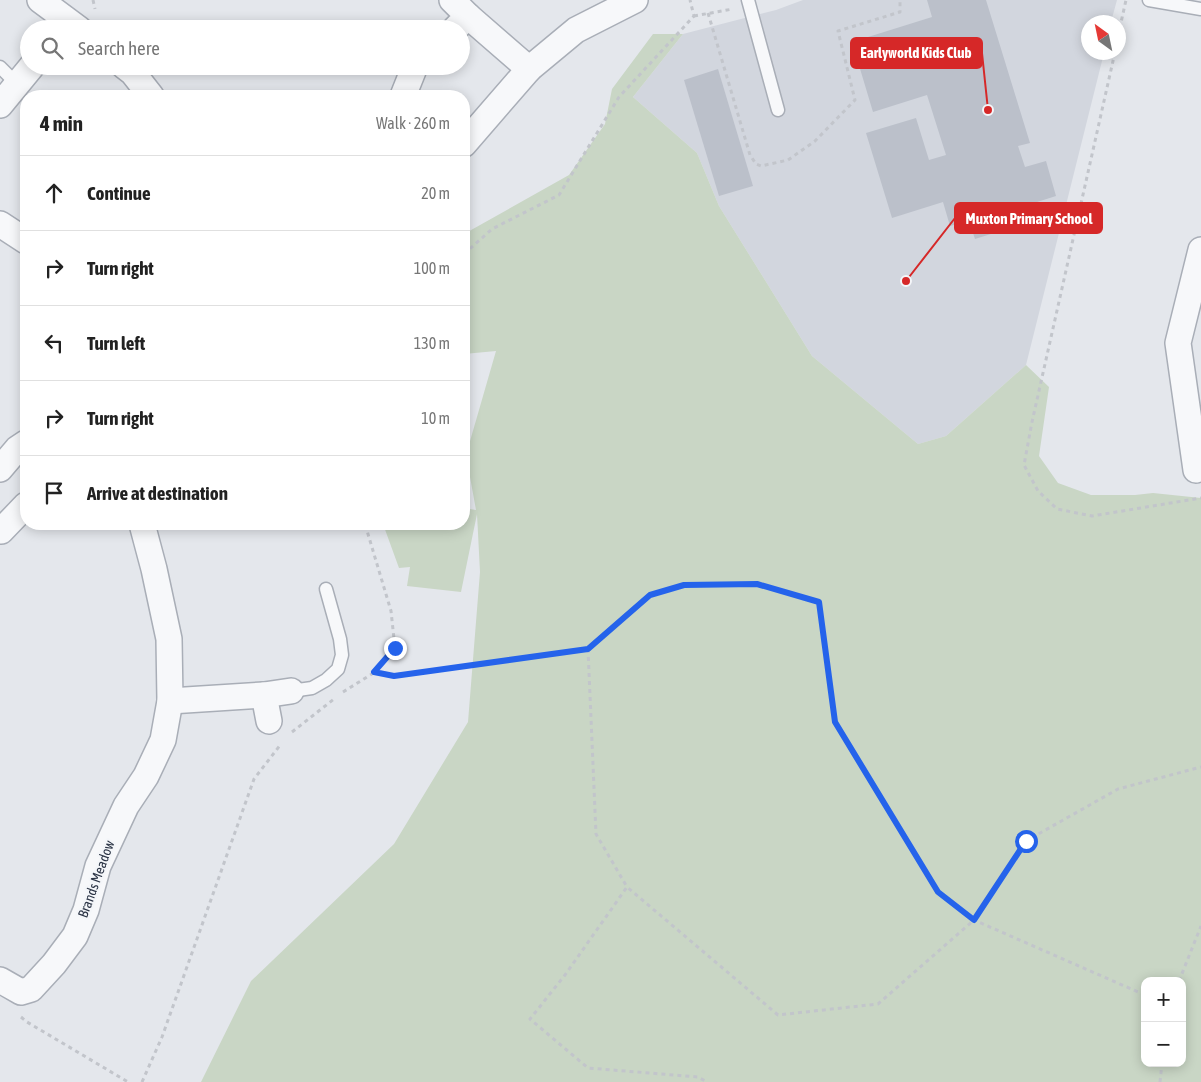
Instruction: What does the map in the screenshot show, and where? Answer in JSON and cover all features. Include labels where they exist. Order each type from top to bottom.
[{"type":"street","points":[[40,0],[67,20]]},
{"type":"street","points":[[470,137],[529,69],[576,30],[635,0]]},
{"type":"street","points":[[470,24],[529,69]]},
{"type":"street","points":[[0,106],[25,75]]},
{"type":"street","points":[[134,75],[146,90]]},
{"type":"street","points":[[405,90],[411,75]]},
{"type":"street","points":[[0,224],[20,237]]},
{"type":"street","points":[[1198,470],[1178,343],[1201,250]]},
{"type":"street","points":[[0,470],[20,447]]},
{"type":"street","points":[[1,531],[20,511]]},
{"type":"street","name":"Brands Meadow","points":[[0,980],[21,992],[31,989],[75,936],[86,910],[98,866],[126,806],[146,776],[163,740],[170,701],[169,639],[144,530]]},
{"type":"street","points":[[170,701],[264,695],[291,691]]},
{"type":"street","points":[[264,695],[279,728]]},
{"type":"lane","points":[[1149,0],[1201,9]]},
{"type":"lane","points":[[744,4],[778,110]]},
{"type":"lane","points":[[0,67],[20,73]]},
{"type":"lane","points":[[291,691],[312,688],[326,680],[338,668],[342,655],[340,639],[326,589]]},
{"type":"path","points":[[690,0],[694,16]]},
{"type":"path","points":[[708,13],[750,156],[756,164],[761,166],[788,160],[816,141],[855,100],[838,31],[900,12],[900,0]]},
{"type":"path","points":[[1123,15],[1126,0]]},
{"type":"path","points":[[470,249],[492,230],[559,195],[619,97],[694,16],[744,4]]},
{"type":"path","points":[[1113,60],[1024,465],[1038,491],[1057,509],[1092,516],[1201,498]]},
{"type":"path","points":[[342,693],[374,672],[395,648],[391,611],[368,530]]},
{"type":"path","points":[[374,672],[394,676],[588,649],[650,595],[684,585],[757,584],[819,602],[835,722],[938,892],[974,920],[1141,993]]},
{"type":"path","points":[[588,649],[596,834],[626,887],[778,1015],[878,1004],[974,920],[1026,841],[1118,789],[1201,767]]},
{"type":"path","points":[[279,728],[335,699]]},
{"type":"path","points":[[142,1082],[162,1038],[254,779],[282,742]]},
{"type":"path","points":[[626,887],[565,975],[530,1020],[588,1068],[698,1076],[707,1082]]},
{"type":"path","points":[[1182,977],[1201,926]]},
{"type":"path","points":[[27,1022],[128,1082]]},
{"type":"path","points":[[1160,1082],[1162,1067]]},
{"type":"shaded area","points":[[803,0],[1117,0],[1113,15],[1081,15],[1081,60],[1102,60],[1026,365],[946,436],[918,444],[812,356],[719,206],[697,153],[633,97],[683,34],[776,10]]},
{"type":"green space","points":[[653,34],[683,34],[633,97],[697,153],[719,206],[812,356],[918,444],[946,436],[1026,365],[1049,387],[1039,456],[1058,483],[1091,495],[1153,493],[1201,498],[1201,1082],[201,1082],[251,981],[394,844],[468,722],[480,572],[477,514],[461,592],[407,586],[410,567],[399,568],[385,530],[470,530],[470,509],[476,510],[470,477],[470,441],[496,351],[470,353],[470,231],[569,175],[605,124],[612,89]]},
{"type":"building","points":[[927,0],[986,0],[1030,143],[1018,146],[1025,167],[1046,161],[1056,196],[1034,203],[1039,219],[975,239],[969,221],[950,226],[943,202],[892,218],[866,133],[916,118],[929,160],[946,155],[927,95],[873,112],[852,42],[932,17]]},
{"type":"building","points":[[718,69],[753,186],[719,196],[684,80]]},
{"type":"place","name":"Earlyworld Kids Club","points":[[988,110]]},
{"type":"place","name":"Muxton Primary School","points":[[906,281]]},
{"type":"route","points":[[395,648],[374,672],[394,676],[588,649],[650,595],[684,585],[757,584],[819,602],[835,722],[938,892],[974,920],[1026,841]]}]
